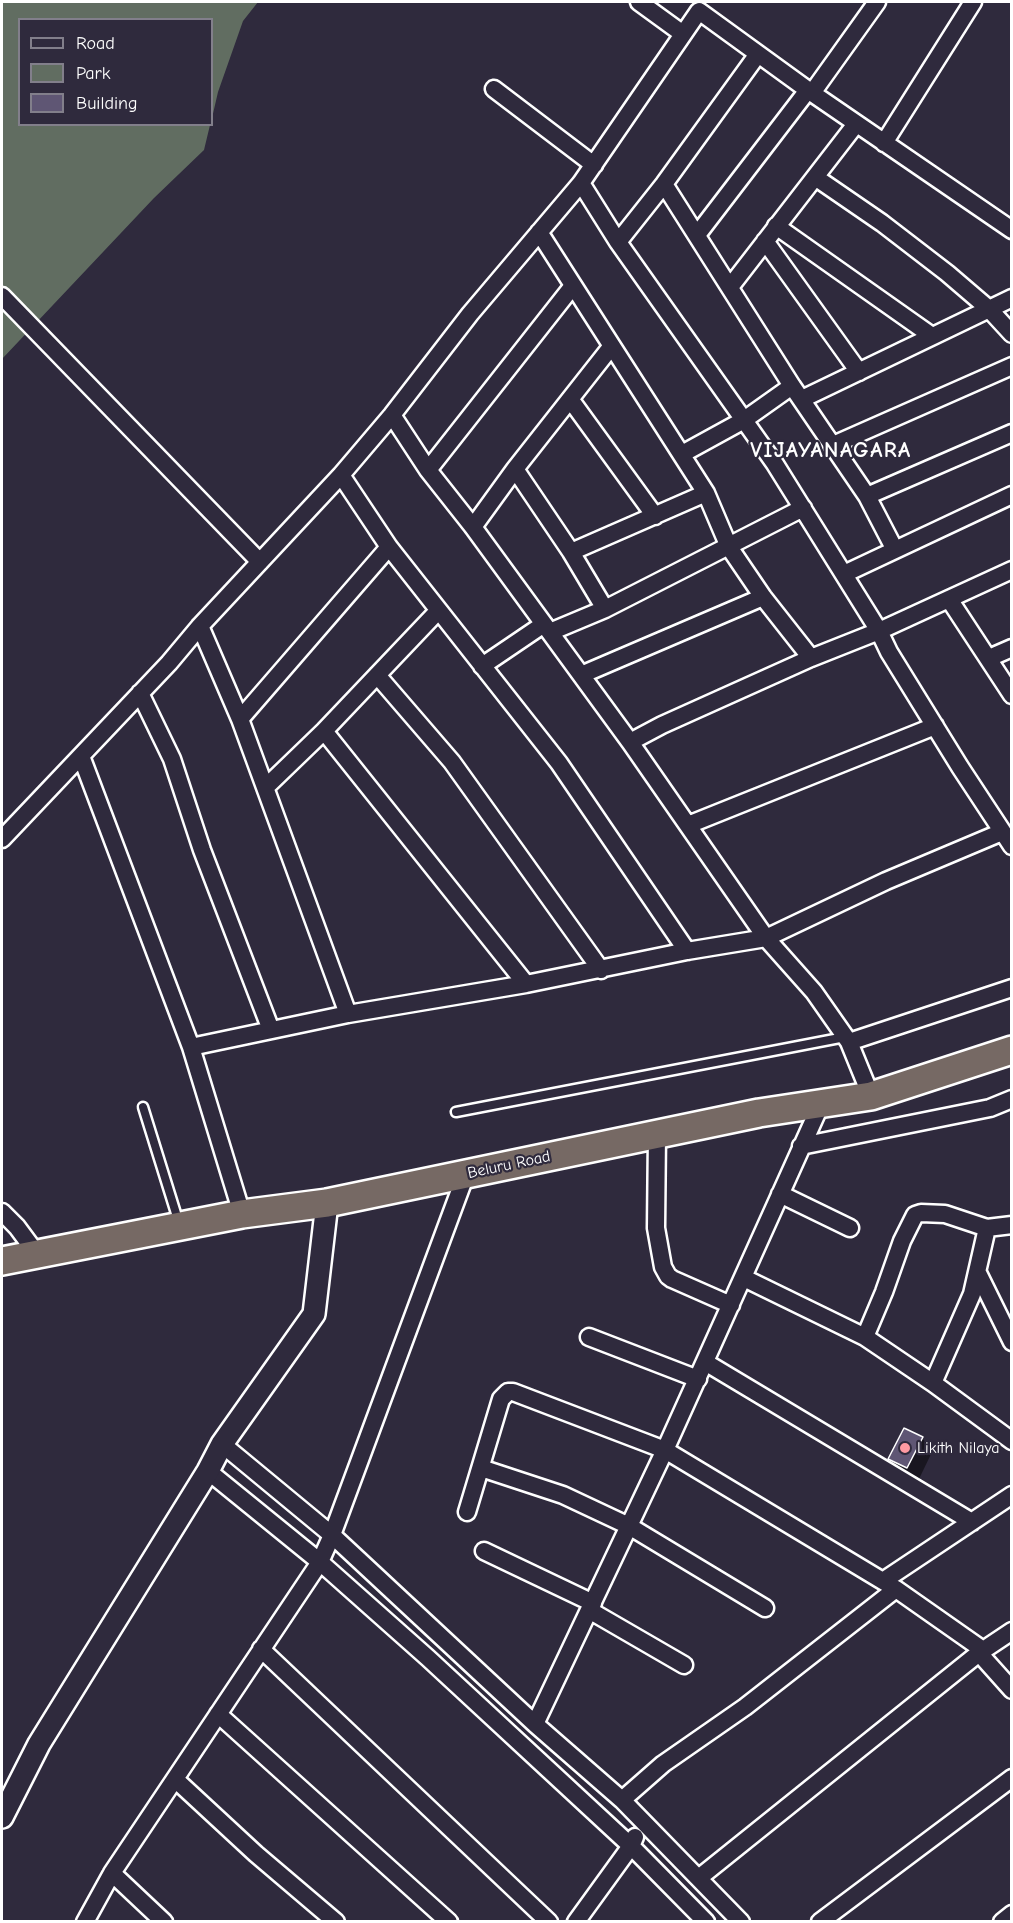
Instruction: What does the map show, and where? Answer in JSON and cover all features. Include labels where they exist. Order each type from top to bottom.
[{"type":"highway","name":"Beluru Road","points":[[2,1261],[242,1214],[327,1203],[759,1113],[871,1096],[1011,1050]]},
{"type":"street","points":[[639,2],[683,34]]},
{"type":"street","points":[[698,235],[877,2]]},
{"type":"street","points":[[884,143],[973,2]]},
{"type":"street","points":[[2,839],[341,476],[392,415],[470,314],[581,183],[702,6],[758,54],[856,124],[1010,226]]},
{"type":"street","points":[[618,242],[664,184],[758,54]]},
{"type":"street","points":[[494,89],[594,165]]},
{"type":"street","points":[[730,287],[856,124]]},
{"type":"street","points":[[815,177],[882,223],[947,273],[989,309],[1011,334]]},
{"type":"street","points":[[191,1047],[348,1014],[526,984],[687,951],[766,938],[886,881],[1007,839],[889,652],[879,631],[776,464],[618,242],[581,183]]},
{"type":"street","points":[[664,184],[797,393],[867,496],[895,550]]},
{"type":"street","points":[[777,226],[932,336]]},
{"type":"street","points":[[539,232],[572,287],[706,493],[729,547],[763,597],[811,658]]},
{"type":"street","points":[[765,241],[859,372]]},
{"type":"street","points":[[428,470],[572,287]]},
{"type":"street","points":[[2,296],[260,562]]},
{"type":"street","points":[[682,454],[797,393],[859,372],[1011,298]]},
{"type":"street","points":[[473,527],[515,469],[611,347]]},
{"type":"street","points":[[833,445],[1011,366]]},
{"type":"street","points":[[570,399],[654,516]]},
{"type":"street","points":[[392,415],[428,470],[473,527],[630,742],[766,938],[814,992],[847,1039],[871,1096]]},
{"type":"street","points":[[867,496],[1011,433]]},
{"type":"street","points":[[515,469],[571,552],[605,609]]},
{"type":"street","points":[[341,476],[389,547],[559,763],[687,951]]},
{"type":"street","points":[[571,552],[706,493]]},
{"type":"street","points":[[844,574],[1011,495]]},
{"type":"street","points":[[482,666],[547,628],[605,609],[803,508]]},
{"type":"street","points":[[240,719],[389,547]]},
{"type":"street","points":[[630,742],[662,725],[811,658],[879,631],[1011,570]]},
{"type":"street","points":[[581,675],[763,597]]},
{"type":"street","points":[[949,599],[1011,695]]},
{"type":"street","points":[[266,787],[324,731],[438,611]]},
{"type":"street","points":[[200,626],[266,787],[348,1014]]},
{"type":"street","points":[[989,658],[1011,648]]},
{"type":"street","points":[[377,675],[452,762],[601,970]]},
{"type":"street","points":[[140,693],[172,759],[202,850],[271,1030]]},
{"type":"street","points":[[688,825],[935,726]]},
{"type":"street","points":[[324,731],[526,984]]},
{"type":"street","points":[[81,756],[191,1047],[242,1214]]},
{"type":"street","points":[[847,1039],[1011,988]]},
{"type":"street","points":[[801,1146],[990,1108],[1011,1099]]},
{"type":"street","points":[[535,1724],[698,1379],[821,1104]]},
{"type":"street","points":[[657,1134],[656,1228],[663,1267],[672,1279],[731,1305]]},
{"type":"street","points":[[85,1922],[112,1873],[320,1562],[466,1174]]},
{"type":"street","points":[[780,1194],[850,1228]]},
{"type":"street","points":[[2,1817],[39,1744],[208,1471],[222,1444],[314,1314],[327,1203]]},
{"type":"street","points":[[2,1212],[17,1227],[37,1254]]},
{"type":"street","points":[[865,1337],[902,1240],[915,1215],[945,1214],[987,1228],[1011,1225]]},
{"type":"street","points":[[933,1383],[972,1294],[987,1228]]},
{"type":"street","points":[[978,1273],[1010,1337]]},
{"type":"street","points":[[744,1278],[865,1337],[933,1383],[1011,1441]]},
{"type":"street","points":[[589,1336],[698,1379]]},
{"type":"street","points":[[705,1362],[972,1522]]},
{"type":"street","points":[[466,1512],[501,1399],[508,1392],[513,1392],[665,1450],[890,1585],[981,1651],[1011,1690]]},
{"type":"street","points":[[222,1444],[332,1535],[535,1724],[622,1800],[700,1877],[741,1922]]},
{"type":"street","points":[[481,1468],[563,1495],[629,1527],[765,1608]]},
{"type":"street","points":[[208,1471],[320,1562],[428,1658],[631,1846],[706,1922]]},
{"type":"street","points":[[622,1800],[663,1764],[745,1707],[890,1585],[1011,1495]]},
{"type":"street","points":[[484,1551],[591,1606],[684,1665]]},
{"type":"street","points":[[700,1877],[981,1651],[1011,1631]]},
{"type":"street","points":[[261,1650],[549,1922]]},
{"type":"street","points":[[219,1714],[449,1922]]},
{"type":"street","points":[[820,1922],[1011,1778]]},
{"type":"street","points":[[175,1779],[256,1854],[336,1922]]},
{"type":"street","points":[[576,1922],[631,1846],[643,1822]]},
{"type":"street","points":[[112,1873],[164,1922]]},
{"type":"street","points":[[1002,1922],[1011,1914]]},
{"type":"lane","points":[[456,1112],[847,1039]]},
{"type":"lane","points":[[143,1107],[180,1226]]},
{"type":"green space","points":[[2,2],[258,2],[243,21],[218,92],[213,114],[213,18],[18,18],[18,126],[210,126],[204,150],[154,198],[2,359]]},
{"type":"building","name":"Likith Nilaya","points":[[904,1428],[923,1437],[907,1468],[888,1459]]},
{"type":"place","name":"Likith Nilaya","points":[[905,1448]]},
{"type":"district","name":"VIJAYANAGARA","points":[[831,451]]}]
